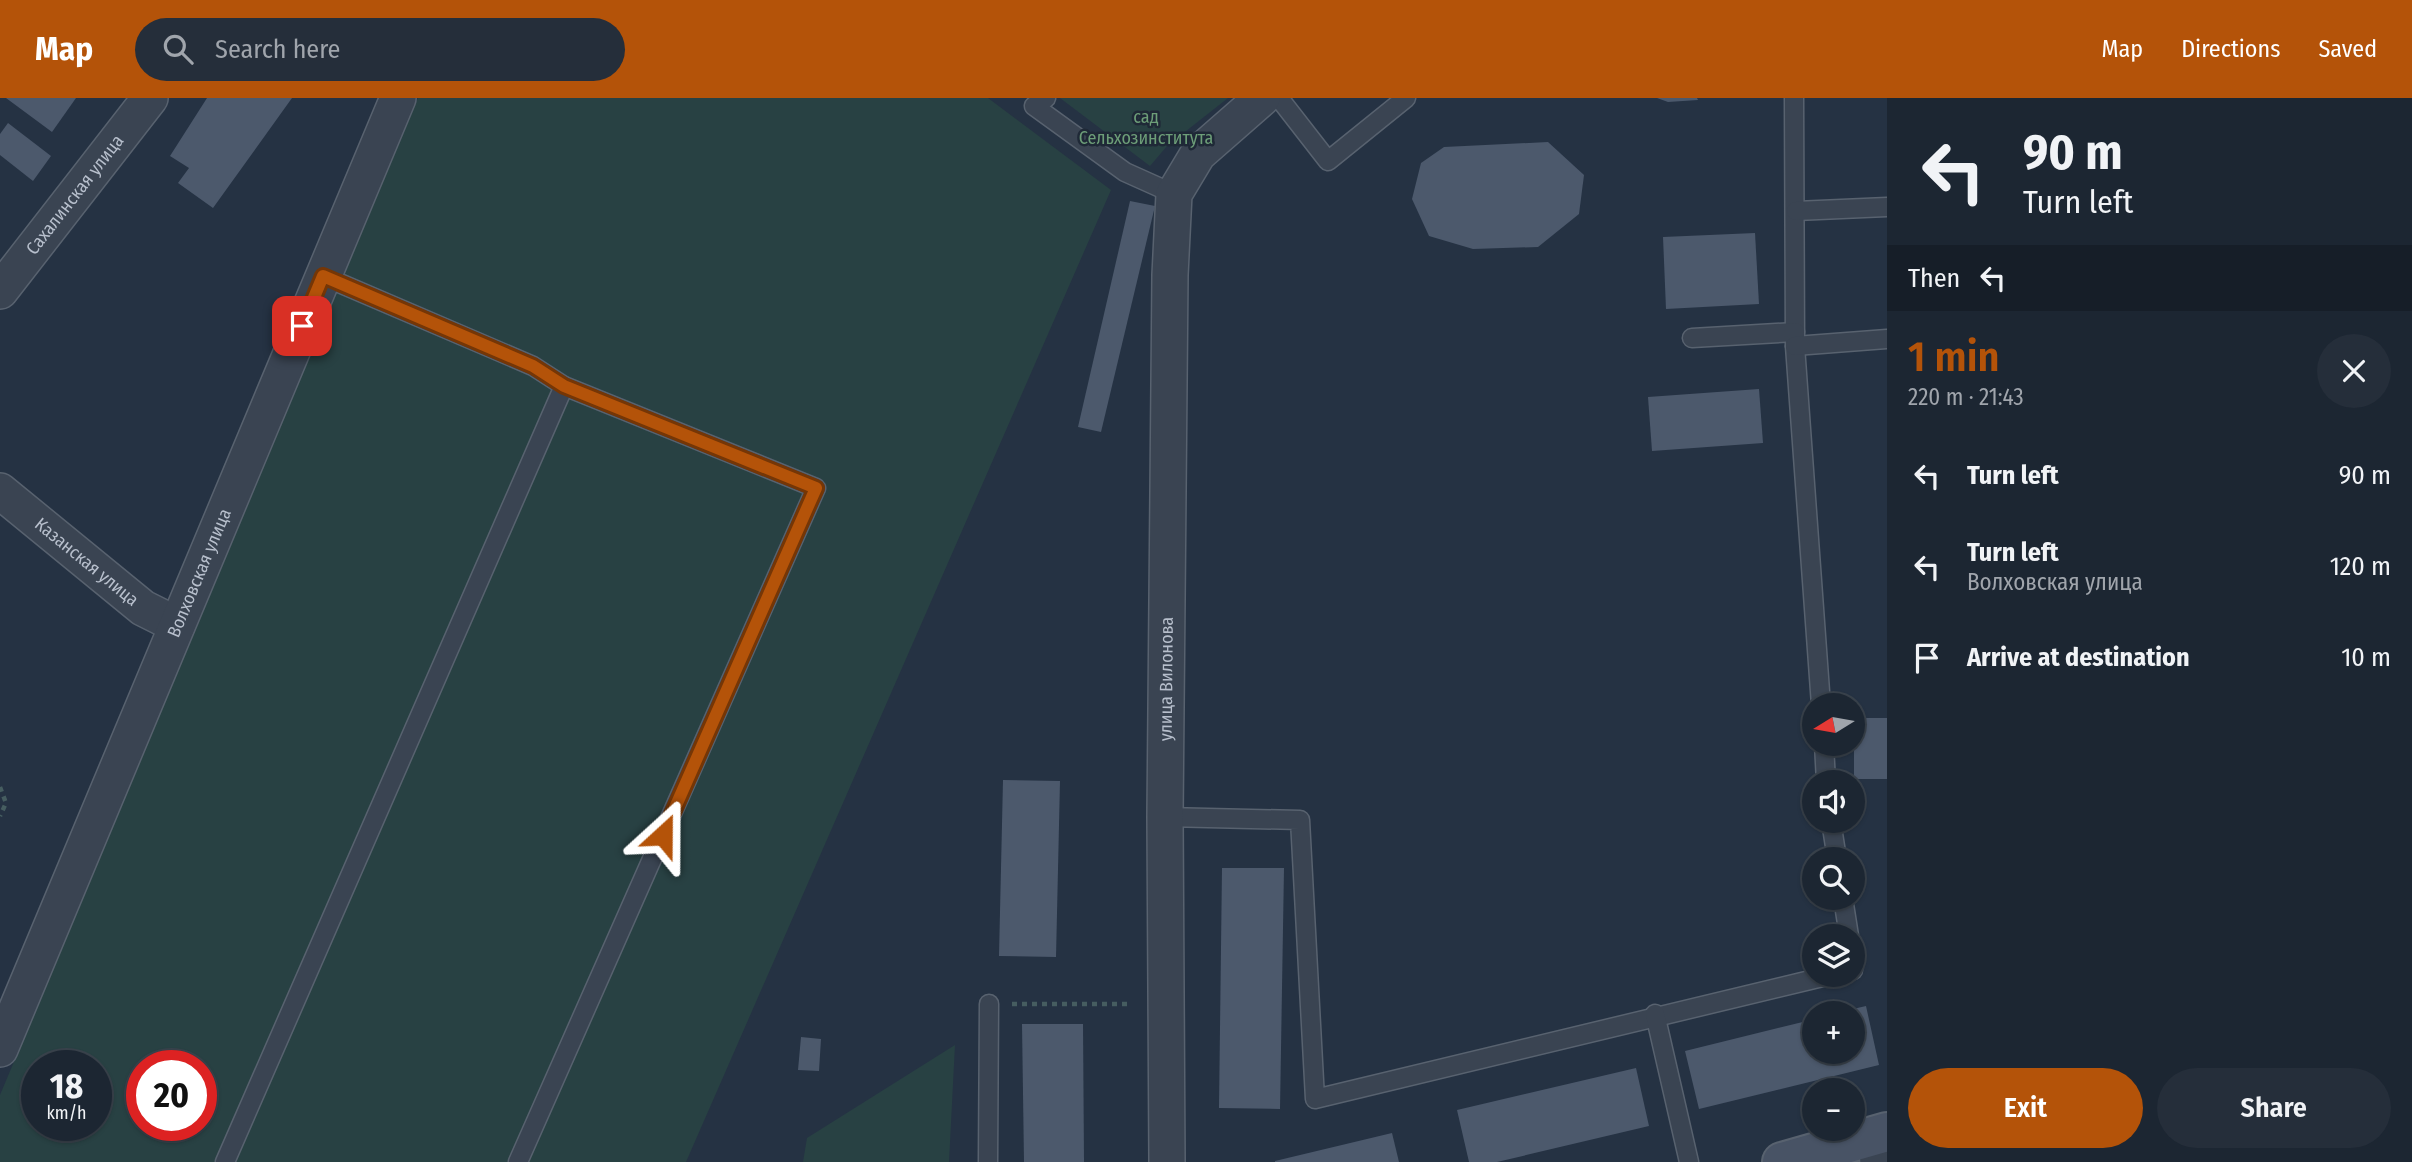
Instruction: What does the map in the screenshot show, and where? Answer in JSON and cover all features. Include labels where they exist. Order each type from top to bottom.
[{"type":"street","name":"Сахалинская улица","points":[[0,291],[150,98]]},
{"type":"street","name":"Волховская улица","points":[[0,1049],[398,98]]},
{"type":"street","points":[[1174,194],[1198,154],[1262,98]]},
{"type":"street","name":"улица Вилонова","points":[[1167,1162],[1165,817],[1170,275],[1174,194]]},
{"type":"street","name":"Казанская улица","points":[[0,491],[143,608],[177,625]]},
{"type":"street","points":[[1782,1162],[1880,1143]]},
{"type":"lane","points":[[1046,98],[1034,106],[1125,172],[1174,194]]},
{"type":"lane","points":[[1279,98],[1328,161],[1406,98]]},
{"type":"lane","points":[[1794,98],[1797,211],[1795,339],[1820,693]]},
{"type":"lane","points":[[1797,211],[1887,206]]},
{"type":"lane","points":[[323,276],[533,366],[564,386],[816,488],[518,1162]]},
{"type":"lane","points":[[1692,338],[1887,339]]},
{"type":"lane","points":[[225,1162],[564,386]]},
{"type":"lane","points":[[1165,817],[1300,820],[1314,1099],[1655,1014],[1802,981]]},
{"type":"lane","points":[[988,1162],[989,1004]]},
{"type":"lane","points":[[1655,1014],[1689,1162]]},
{"type":"path","points":[[0,787],[6,803],[0,816]]},
{"type":"path","points":[[989,1004],[1131,1004]]},
{"type":"green space","points":[[418,98],[988,98],[1111,190],[686,1162],[0,1162],[0,1095]]},
{"type":"green space","name":"сад Сельхозинститута","points":[[1060,98],[1228,98],[1167,146],[1150,166]]},
{"type":"green space","points":[[955,1045],[949,1162],[803,1162],[807,1138]]},
{"type":"building","points":[[6,98],[76,98],[52,132]]},
{"type":"building","points":[[207,98],[292,98],[213,208],[178,183],[189,168],[170,156]]},
{"type":"building","points":[[1657,98],[1697,98],[1698,100],[1668,102]]},
{"type":"building","points":[[8,123],[51,156],[33,181],[0,155],[0,134]]},
{"type":"building","points":[[1548,142],[1584,175],[1579,214],[1538,247],[1473,249],[1429,236],[1412,199],[1421,163],[1444,147]]},
{"type":"building","points":[[1130,201],[1155,206],[1101,432],[1078,427]]},
{"type":"building","points":[[1755,233],[1759,304],[1666,309],[1663,237]]},
{"type":"building","points":[[1759,389],[1763,443],[1652,451],[1648,397]]},
{"type":"building","points":[[1866,718],[1887,718],[1887,779],[1865,779],[1865,770],[1854,770],[1854,756],[1866,756]]},
{"type":"building","points":[[1003,780],[1060,781],[1056,957],[999,956]]},
{"type":"building","points":[[1222,868],[1284,868],[1280,1109],[1219,1108]]},
{"type":"building","points":[[1865,1006],[1879,1065],[1826,1078],[1802,1078],[1802,1084],[1699,1109],[1685,1051],[1802,1022],[1802,1064],[1865,1064]]},
{"type":"building","points":[[1022,1024],[1083,1024],[1084,1162],[1024,1162]]},
{"type":"building","points":[[801,1037],[821,1039],[819,1071],[798,1070]]},
{"type":"building","points":[[1636,1068],[1649,1126],[1497,1162],[1469,1162],[1457,1110]]},
{"type":"building","points":[[1392,1133],[1399,1162],[1275,1162],[1275,1161]]},
{"type":"route","points":[[302,326],[323,276],[533,366],[564,386],[816,488],[663,835]]}]
